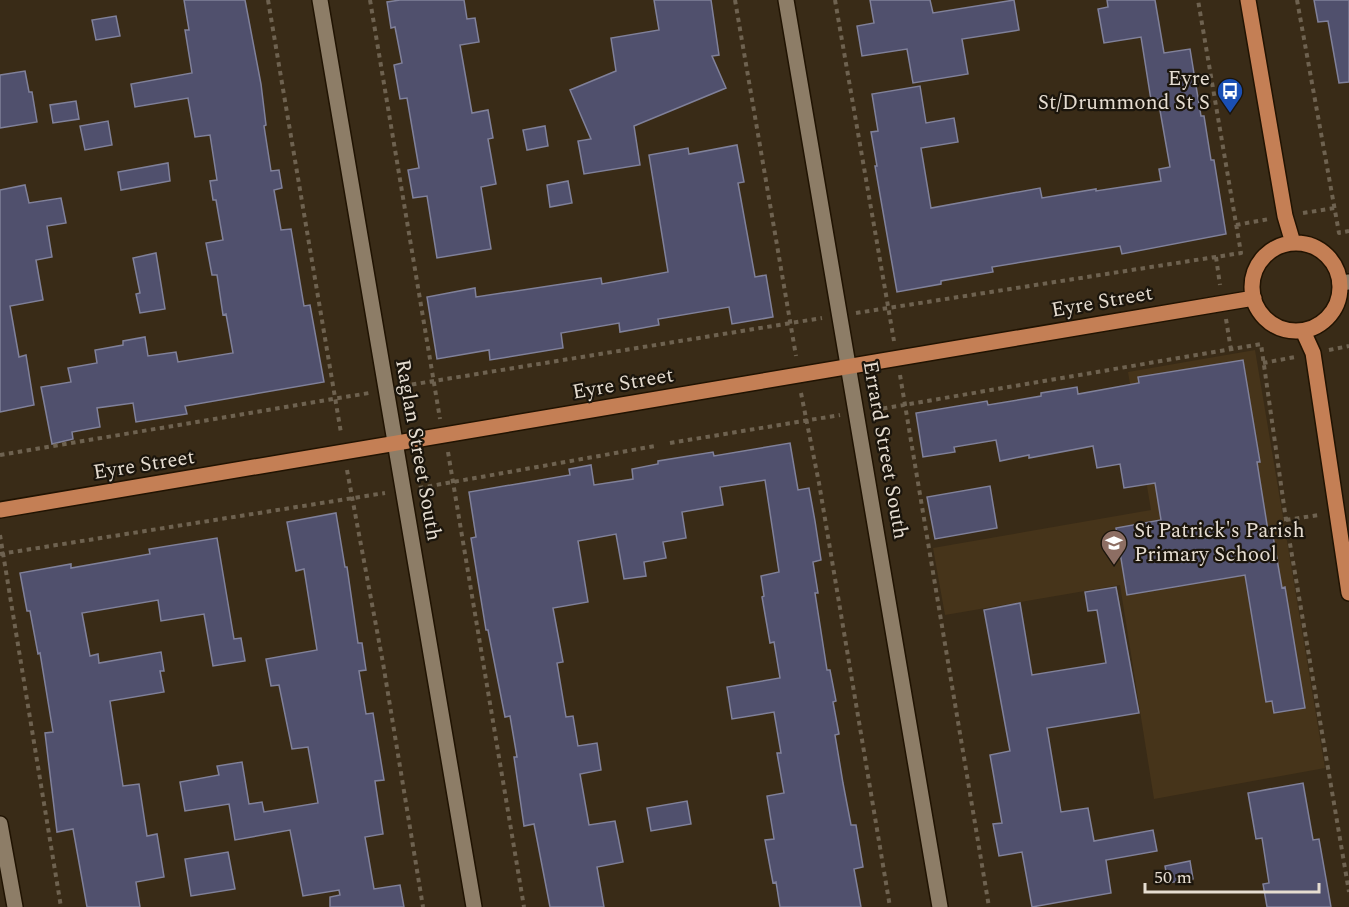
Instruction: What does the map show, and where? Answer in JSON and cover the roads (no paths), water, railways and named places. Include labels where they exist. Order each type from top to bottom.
[{"type":"main road","points":[[1248,0],[1285,216],[1293,243]]},
{"type":"main road","points":[[1293,243],[1302,243],[1321,250],[1334,264],[1345,282],[1337,304],[1329,317],[1317,326],[1303,331],[1290,331],[1272,324],[1258,310],[1254,298],[1253,276],[1257,267],[1272,250],[1293,243]]},
{"type":"main road","name":"Eyre Street","points":[[0,510],[397,445],[1254,298]]},
{"type":"main road","points":[[1303,331],[1313,353],[1349,593]]},
{"type":"street","name":"Raglan Street South","points":[[320,0],[474,907]]},
{"type":"street","name":"Errard Street South","points":[[786,0],[940,907]]},
{"type":"street","points":[[0,824],[15,907]]},
{"type":"place","name":"Eyre St/Drummond St S","points":[[1230,114]]},
{"type":"place","name":"St Patrick's Parish Primary School","points":[[1114,566]]}]
